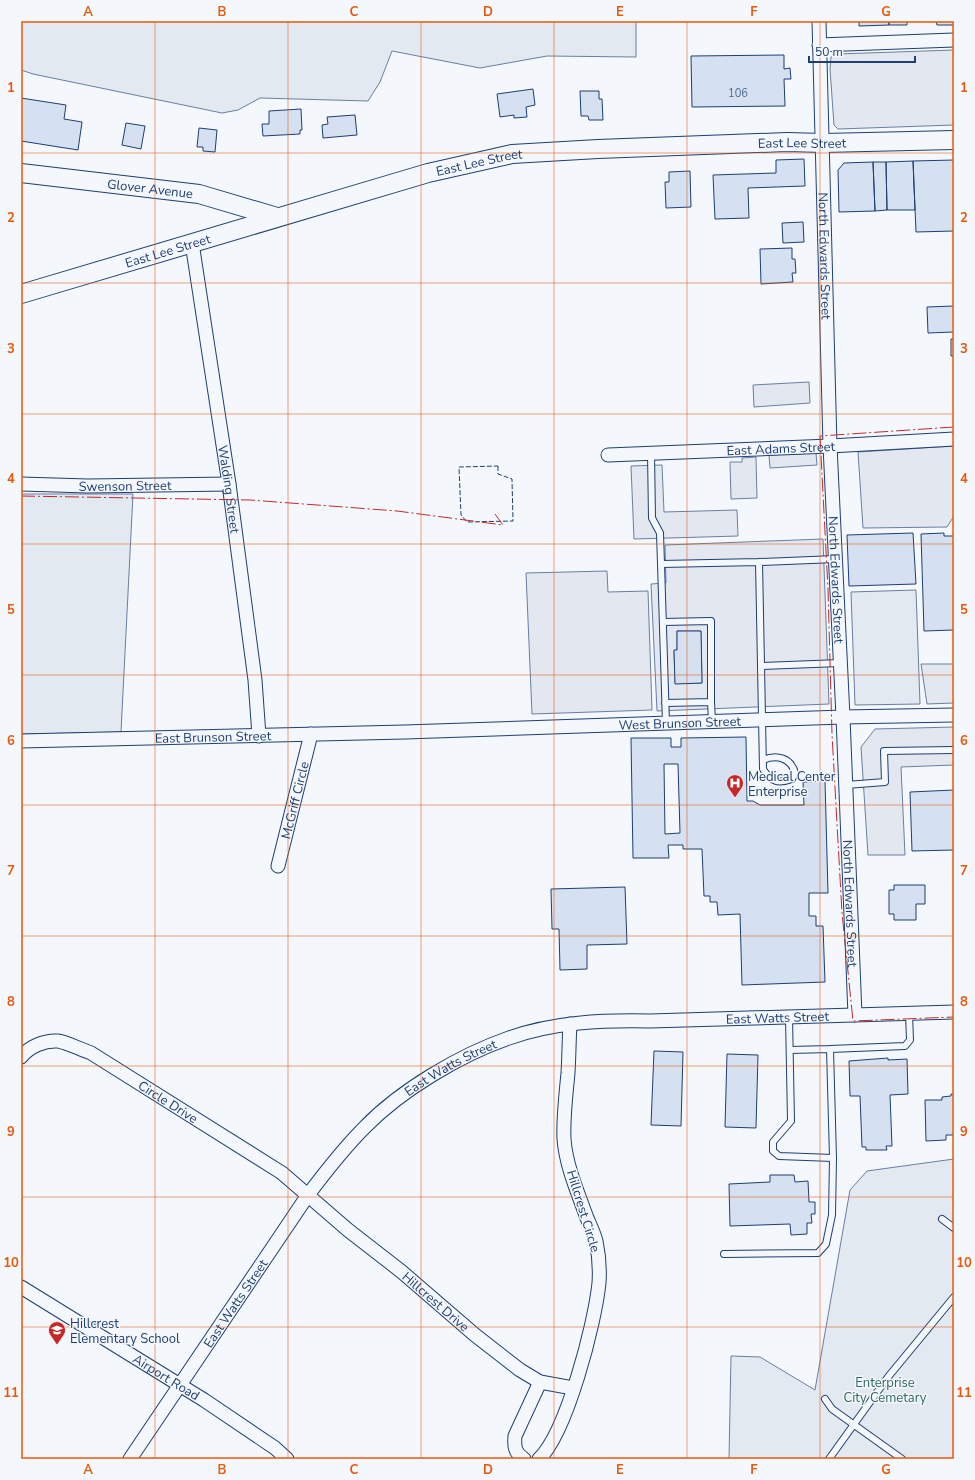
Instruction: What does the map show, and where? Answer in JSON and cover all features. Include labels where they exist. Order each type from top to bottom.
[{"type":"main road","name":"East Lee Street","points":[[21,294],[428,173],[512,154],[598,149],[787,142],[823,143],[954,140]]},
{"type":"main road","name":"Glover Avenue","points":[[21,173],[198,194],[277,217]]},
{"type":"street","name":"North Edwards Street","points":[[819,21],[830,446],[855,1015]]},
{"type":"street","points":[[820,45],[954,40]]},
{"type":"street","name":"Walding Street","points":[[192,243],[229,484],[255,680],[259,736]]},
{"type":"street","name":"East Adams Street","points":[[608,455],[830,446],[954,439]]},
{"type":"street","name":"Swenson Street","points":[[21,484],[88,486],[229,484]]},
{"type":"street","name":"West Brunson Street","points":[[405,732],[762,719],[954,715]]},
{"type":"street","name":"East Brunson Street","points":[[21,741],[405,732]]},
{"type":"street","name":"McGriff Circle","points":[[278,866],[311,734]]},
{"type":"street","name":"East Watts Street","points":[[130,1459],[308,1195],[331,1164],[366,1126],[391,1104],[436,1073],[478,1050],[510,1037],[543,1029],[570,1024],[616,1020],[650,1021],[954,1012]]},
{"type":"street","name":"Hillcrest Circle","points":[[539,1459],[545,1454],[567,1407],[588,1340],[599,1283],[599,1262],[595,1239],[571,1174],[564,1140],[570,1024]]},
{"type":"street","name":"Circle Drive","points":[[21,1058],[24,1054],[40,1043],[58,1041],[91,1053],[282,1173],[308,1195]]},
{"type":"street","name":"Hillcrest Drive","points":[[308,1195],[348,1230],[402,1272],[492,1350],[540,1382],[573,1388]]},
{"type":"street","name":"Airport Road","points":[[21,1287],[180,1385],[276,1448],[287,1459]]},
{"type":"street","points":[[524,1459],[516,1452],[514,1444],[515,1436],[540,1382]]},
{"type":"lane","points":[[651,453],[652,518],[660,533],[666,723]]},
{"type":"lane","points":[[661,564],[836,559]]},
{"type":"lane","points":[[759,562],[763,769],[767,776],[773,780],[783,782],[792,780],[795,773],[794,766],[785,759],[771,756],[763,760]]},
{"type":"lane","points":[[663,622],[711,621],[712,721]]},
{"type":"lane","points":[[761,666],[840,663]]},
{"type":"lane","points":[[665,703],[711,702]]},
{"type":"lane","points":[[846,786],[885,782],[884,751],[954,750]]},
{"type":"lane","points":[[790,1050],[905,1046],[910,1040],[909,1014]]},
{"type":"lane","points":[[789,1017],[791,1120],[773,1142],[773,1152],[779,1156],[833,1158]]},
{"type":"lane","points":[[724,1254],[818,1253],[826,1244],[832,1215],[833,1158],[830,1049]]},
{"type":"lane","points":[[942,1219],[954,1228]]},
{"type":"lane","points":[[829,1459],[888,1377],[954,1297]]},
{"type":"lane","points":[[825,1399],[832,1409],[902,1459]]},
{"type":"green space","points":[[21,21],[636,21],[636,57],[547,56],[480,68],[392,51],[380,82],[368,101],[260,98],[238,110],[222,113],[33,74],[21,70]]},
{"type":"green space","points":[[21,494],[133,494],[121,732],[21,734]]},
{"type":"green space","points":[[916,590],[920,704],[855,705],[851,592]]},
{"type":"green space","name":"Enterprise City Cemetary","points":[[954,1159],[954,1459],[729,1459],[731,1356],[760,1357],[815,1390],[850,1190],[867,1171]]},
{"type":"shaded area","points":[[954,50],[954,125],[838,129],[834,125],[830,69],[831,57],[837,54]]},
{"type":"shaded area","points":[[809,382],[810,403],[754,407],[753,385]]},
{"type":"shaded area","points":[[954,446],[954,516],[947,527],[863,528],[858,452]]},
{"type":"shaded area","points":[[816,453],[817,465],[770,468],[769,455]]},
{"type":"shaded area","points":[[756,457],[757,498],[731,499],[730,462],[742,462],[742,458]]},
{"type":"shaded area","points":[[662,465],[664,512],[737,510],[738,536],[634,539],[631,466]]},
{"type":"shaded area","points":[[823,539],[829,704],[657,711],[651,584],[666,583],[665,545]],"holes":[[[677,631],[701,631],[702,683],[675,683],[674,651],[677,650]]]},
{"type":"shaded area","points":[[607,571],[608,592],[648,591],[652,710],[532,714],[526,573]]},
{"type":"shaded area","points":[[921,664],[954,664],[954,703],[927,704]]},
{"type":"shaded area","points":[[954,727],[954,765],[901,767],[905,855],[868,855],[861,747],[875,729]]},
{"type":"building","points":[[859,21],[889,21],[889,25],[859,26]]},
{"type":"building","points":[[889,21],[907,21],[907,25],[889,25]]},
{"type":"building","points":[[936,21],[954,21],[954,25],[937,25]]},
{"type":"building","points":[[784,55],[784,69],[790,68],[791,79],[784,79],[785,106],[692,107],[691,56]]},
{"type":"building","points":[[533,89],[535,105],[526,107],[527,117],[514,118],[514,115],[500,117],[497,94]]},
{"type":"building","points":[[580,91],[599,91],[599,99],[602,99],[603,120],[589,120],[588,116],[581,116]]},
{"type":"building","points":[[21,98],[66,105],[64,119],[82,122],[78,150],[21,141]]},
{"type":"building","points":[[301,109],[302,130],[300,130],[300,134],[263,136],[262,124],[269,124],[269,111]]},
{"type":"building","points":[[355,115],[357,135],[323,138],[322,125],[328,124],[327,117]]},
{"type":"building","points":[[126,123],[145,126],[141,149],[122,145]]},
{"type":"building","points":[[199,128],[217,130],[215,152],[203,151],[203,147],[197,147]]},
{"type":"building","points":[[804,159],[805,186],[748,188],[749,218],[715,219],[713,175],[776,173],[776,160]]},
{"type":"building","points":[[954,160],[954,231],[916,232],[913,161]]},
{"type":"building","points":[[913,161],[915,210],[887,210],[886,162]]},
{"type":"building","points":[[873,162],[875,211],[839,212],[838,170],[844,163]]},
{"type":"building","points":[[873,162],[886,162],[887,210],[875,211]]},
{"type":"building","points":[[690,171],[691,207],[666,208],[665,182],[669,182],[669,172]]},
{"type":"building","points":[[803,222],[804,242],[783,243],[782,223]]},
{"type":"building","points":[[792,248],[792,259],[795,259],[796,273],[792,273],[793,282],[761,284],[760,249]]},
{"type":"building","points":[[954,306],[954,332],[928,333],[927,307]]},
{"type":"building","points":[[951,339],[954,339],[954,356],[951,356]]},
{"type":"building","points":[[913,533],[916,584],[849,586],[847,535]]},
{"type":"building","points":[[944,533],[944,536],[954,536],[954,630],[924,631],[921,534]]},
{"type":"building","points":[[677,631],[701,631],[702,683],[675,684],[674,650],[677,650]]},
{"type":"building","points":[[746,737],[747,801],[753,801],[760,805],[804,805],[803,782],[825,781],[828,893],[809,893],[809,916],[816,916],[816,926],[823,926],[825,982],[742,985],[740,914],[718,915],[717,902],[710,902],[710,896],[704,896],[702,849],[683,849],[683,845],[668,845],[669,858],[633,858],[631,738],[671,738],[671,747],[681,747],[681,738]],"holes":[[[664,764],[678,764],[680,833],[665,834]]]},
{"type":"building","points":[[954,790],[954,850],[912,851],[910,792]]},
{"type":"building","points":[[894,885],[925,885],[925,904],[916,904],[916,920],[894,920],[894,914],[889,914],[889,890],[894,890]]},
{"type":"building","points":[[625,887],[627,944],[587,945],[587,969],[560,970],[559,929],[552,929],[551,889]]},
{"type":"building","points":[[654,1051],[683,1052],[681,1126],[651,1125]]},
{"type":"building","points":[[727,1054],[758,1055],[756,1128],[725,1127]]},
{"type":"building","points":[[888,1058],[888,1060],[907,1059],[908,1094],[890,1095],[892,1146],[886,1146],[887,1150],[866,1150],[866,1147],[862,1147],[860,1096],[850,1096],[849,1061]]},
{"type":"building","points":[[951,1094],[954,1094],[954,1135],[946,1135],[946,1140],[926,1141],[925,1100],[942,1100],[942,1097],[951,1096]]},
{"type":"building","points":[[770,1175],[794,1175],[795,1182],[808,1181],[809,1202],[815,1202],[815,1214],[811,1214],[812,1223],[807,1223],[807,1234],[791,1235],[790,1224],[730,1226],[729,1184],[770,1182]]},
{"type":"fence","points":[[498,466],[498,474],[512,479],[513,521],[467,522],[461,515],[459,467],[498,466]]},
{"type":"power","points":[[954,427],[820,436],[828,589],[832,734],[842,913],[853,1021],[954,1017]]},
{"type":"power","points":[[21,496],[250,500],[397,511],[503,525],[495,514]]},
{"type":"place","name":"Medical Center Enterprise","points":[[735,798]]},
{"type":"place","name":"Hillcrest Elementary School","points":[[57,1345]]}]
